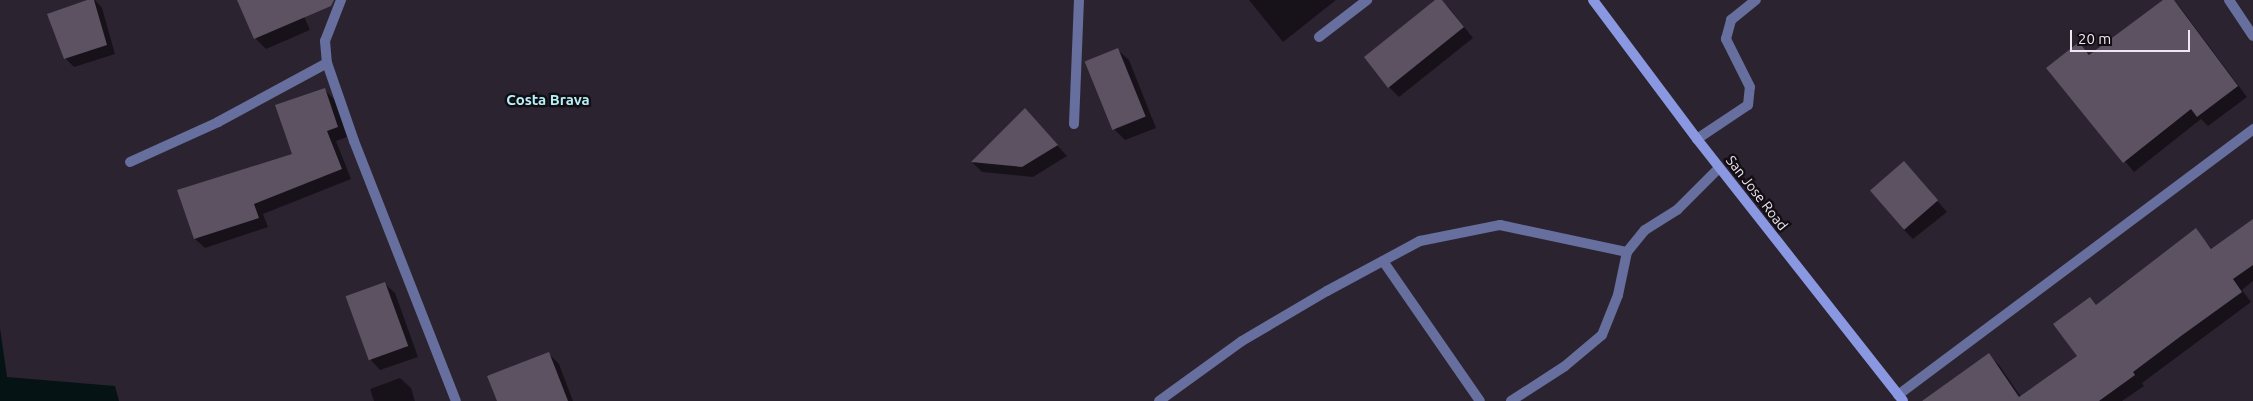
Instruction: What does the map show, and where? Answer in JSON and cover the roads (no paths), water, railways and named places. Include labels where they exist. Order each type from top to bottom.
[{"type":"main road","name":"San Jose Road","points":[[1592,0],[1719,168],[1901,398]]},
{"type":"street","points":[[342,0],[325,40],[327,63],[354,141],[456,401]]},
{"type":"street","points":[[1074,124],[1079,0]]},
{"type":"street","points":[[1319,37],[1367,0]]},
{"type":"street","points":[[1697,139],[1748,105],[1750,87],[1726,38],[1730,20],[1756,0]]},
{"type":"street","points":[[2229,0],[2253,36]]},
{"type":"street","points":[[130,162],[218,122],[327,63]]},
{"type":"street","points":[[1901,398],[2253,129]]},
{"type":"street","points":[[1511,401],[1565,366],[1602,335],[1618,295],[1628,252],[1645,230],[1677,210],[1719,168]]},
{"type":"street","points":[[1159,401],[1242,341],[1420,241],[1500,225],[1628,252]]},
{"type":"street","points":[[1383,261],[1480,401]]},
{"type":"district","name":"Costa Brava","points":[[548,100]]}]
